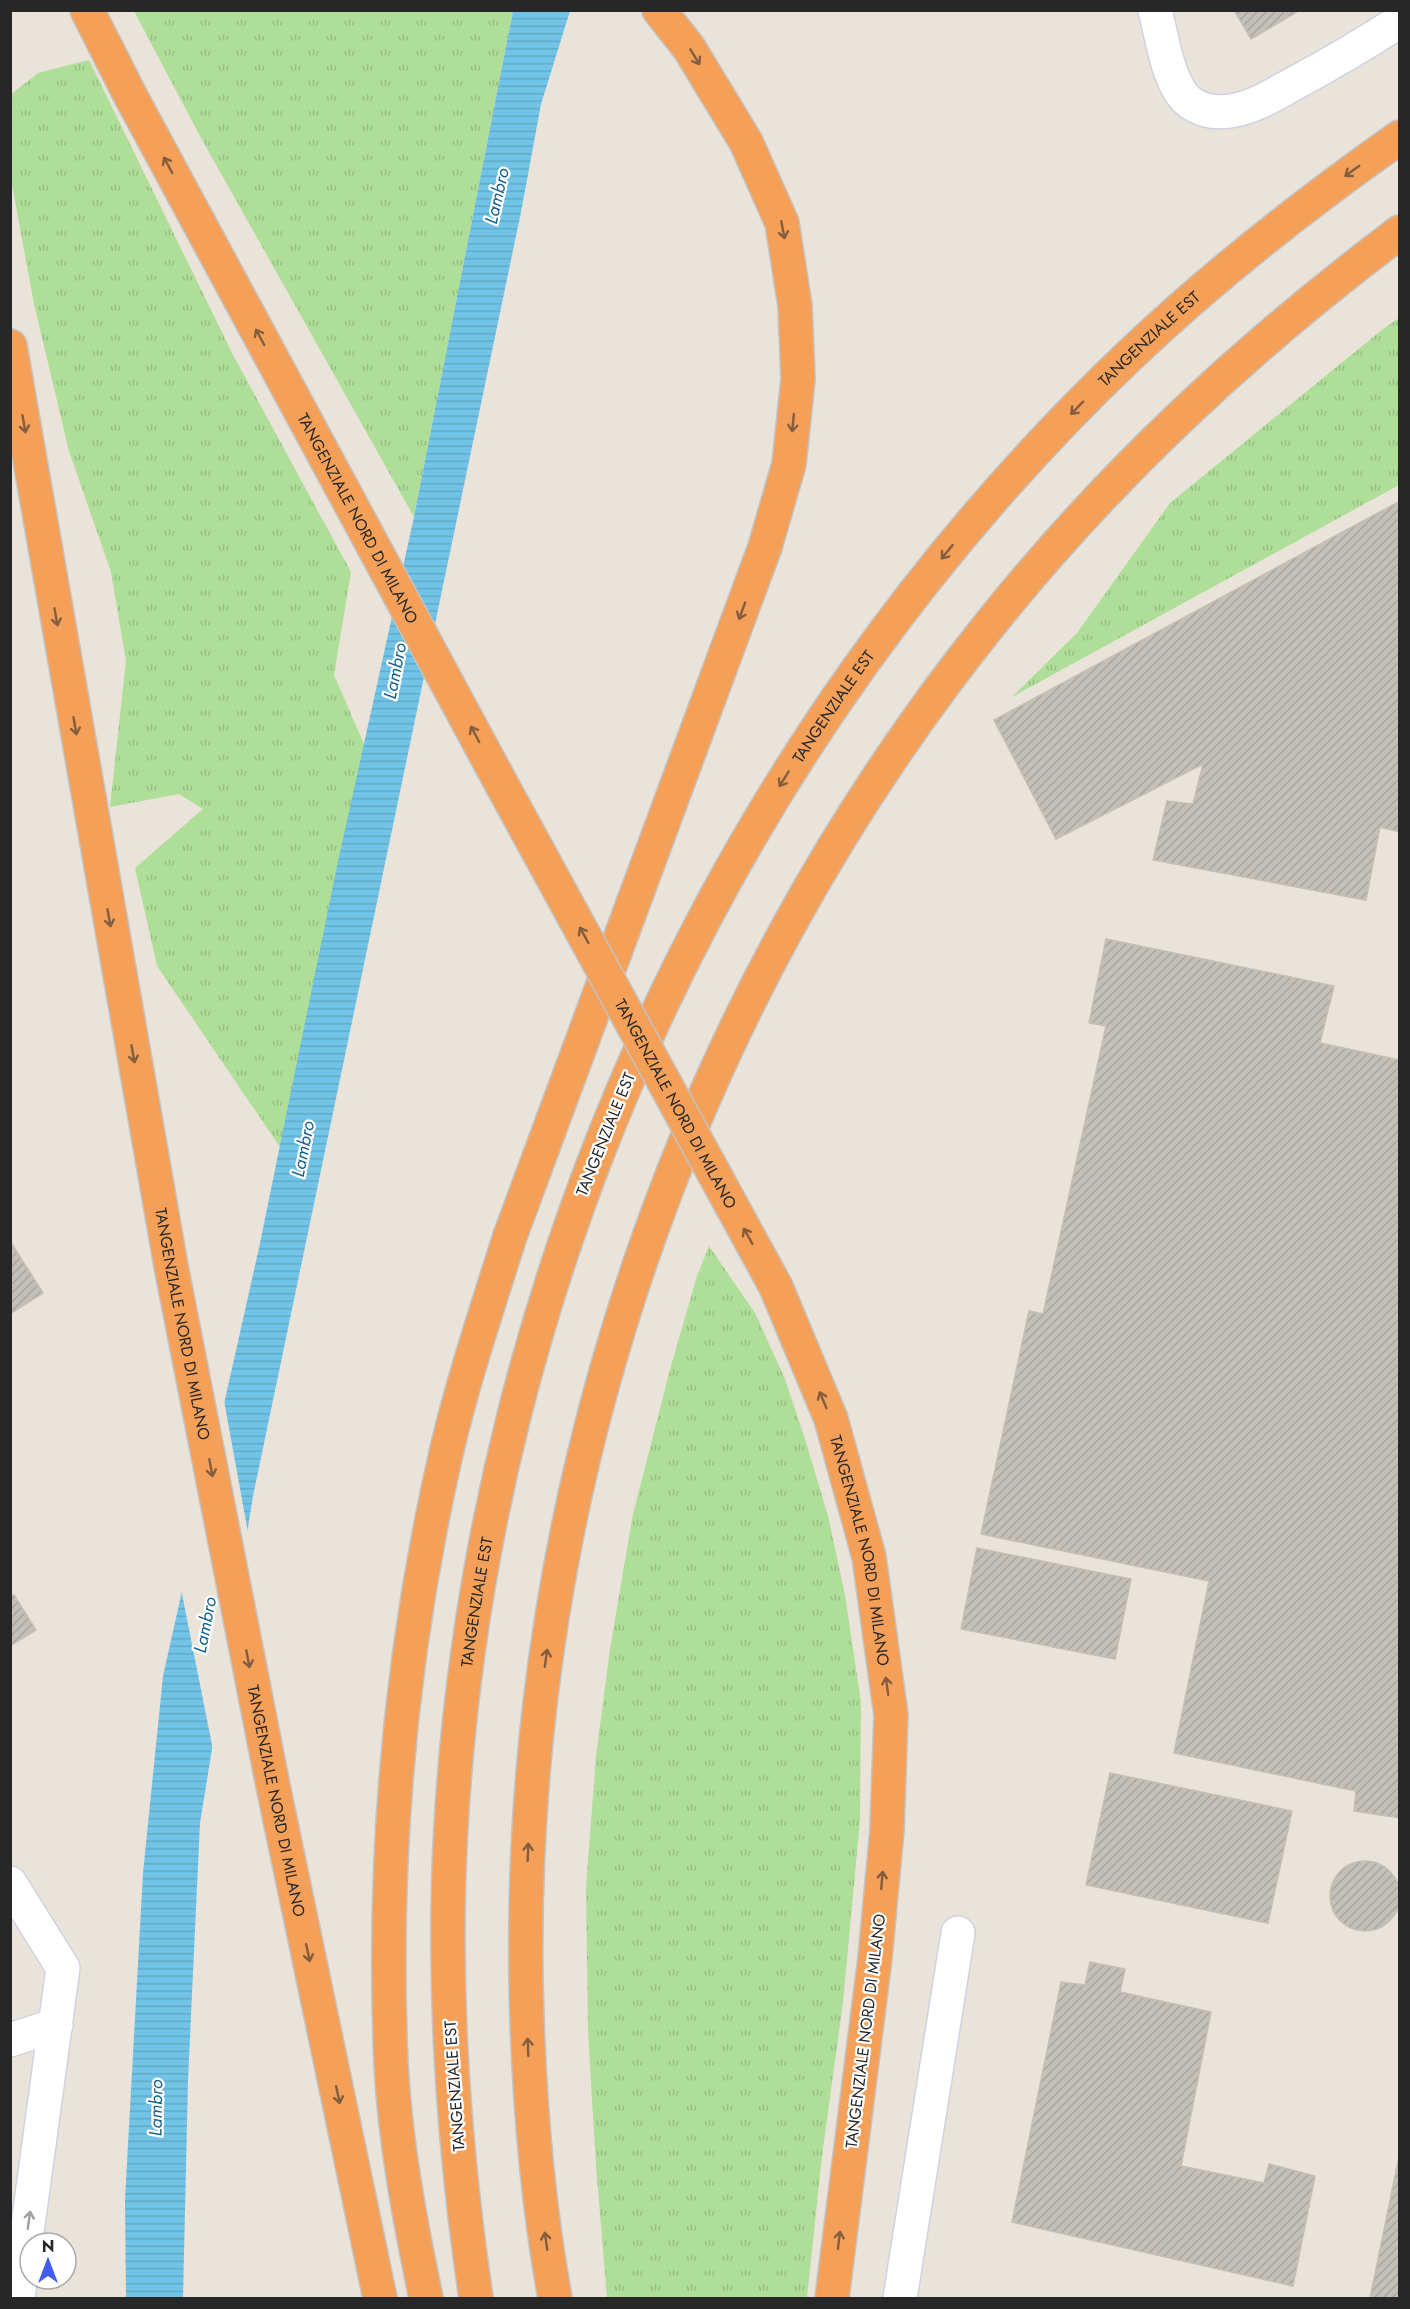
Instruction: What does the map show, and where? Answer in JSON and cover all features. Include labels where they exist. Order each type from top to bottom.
[{"type":"highway","name":"TANGENZIALE NORD DI MILANO","points":[[87,10],[135,105],[776,1287],[831,1419],[868,1557],[891,1714],[887,1830],[875,1958],[832,2298]]},
{"type":"highway","points":[[426,2298],[402,2173],[392,2064],[390,1930],[393,1839],[401,1735],[412,1638],[426,1551],[450,1438],[474,1350],[510,1236],[765,547],[789,464],[798,379],[795,306],[782,223],[746,142],[689,48],[659,10]]},
{"type":"highway","name":"TANGENZIALE EST","points":[[476,2298],[456,2134],[448,2004],[448,1886],[460,1709],[483,1556],[512,1417],[562,1247],[603,1136],[626,1082],[686,952],[760,818],[830,708],[929,574],[1045,441],[1138,348],[1262,239],[1400,137]]},
{"type":"highway","points":[[555,2298],[537,2162],[527,2013],[528,1842],[537,1729],[554,1604],[588,1436],[619,1326],[675,1165],[740,1018],[798,907],[888,762],[969,650],[1064,536],[1175,420],[1285,322],[1400,232]]},
{"type":"highway","name":"TANGENZIALE NORD DI MILANO","points":[[10,346],[171,1266],[272,1781],[380,2298]]},
{"type":"lane","points":[[1155,10],[1170,66],[1182,94],[1193,105],[1212,112],[1253,106],[1400,21]]},
{"type":"lane","points":[[10,1882],[63,1968],[18,2298]]},
{"type":"lane","points":[[900,2298],[958,1933]]},
{"type":"lane","points":[[10,2040],[56,2025]]},
{"type":"green space","points":[[134,11],[513,11],[414,517],[201,138]]},
{"type":"green space","points":[[89,60],[233,355],[351,572],[334,675],[364,744],[280,1147],[157,966],[135,868],[203,809],[179,794],[110,807],[126,661],[111,572],[69,451],[34,304],[11,179],[10,95],[38,73]]},
{"type":"green space","points":[[1399,318],[1399,485],[1012,697],[1077,633],[1170,503]]},
{"type":"green space","points":[[709,1246],[755,1313],[785,1379],[828,1516],[845,1595],[861,1702],[860,1820],[843,2002],[822,2156],[807,2298],[607,2298],[588,2032],[586,1887],[596,1756],[610,1649],[633,1514],[671,1366],[697,1276]]},
{"type":"water","name":"Lambro","points":[[513,11],[570,11],[541,104],[521,212],[253,1496],[200,1823],[188,2080],[183,2298],[126,2298],[125,2199],[143,1873],[163,1676],[259,1248],[337,866],[414,517]]},
{"type":"pier","points":[[223,1395],[249,1538],[214,1755],[180,1584]]},
{"type":"building","points":[[1234,10],[1300,10],[1251,39]]},
{"type":"building","points":[[1400,501],[1400,832],[1380,827],[1366,900],[1153,860],[1167,801],[1193,804],[1203,764],[1056,839],[994,720]]},
{"type":"building","points":[[1106,939],[1334,986],[1320,1043],[1400,1060],[1400,1818],[1354,1811],[1356,1791],[1174,1753],[1209,1581],[981,1534],[1029,1311],[1043,1314],[1106,1026],[1089,1023]]},
{"type":"building","points":[[10,1241],[43,1293],[10,1314]]},
{"type":"building","points":[[977,1548],[1131,1579],[1115,1659],[961,1629]]},
{"type":"building","points":[[14,1595],[36,1630],[10,1646],[10,1597]]},
{"type":"building","points":[[1110,1773],[1292,1811],[1268,1923],[1086,1885]]},
{"type":"building","points":[[1365,1861],[1378,1864],[1390,1871],[1397,1883],[1400,1896],[1397,1909],[1390,1921],[1378,1928],[1365,1931],[1352,1928],[1340,1921],[1333,1909],[1330,1896],[1333,1883],[1340,1871],[1352,1864]]},
{"type":"building","points":[[1090,1962],[1125,1969],[1120,1992],[1211,2012],[1181,2166],[1264,2183],[1269,2164],[1315,2176],[1293,2286],[1012,2222],[1061,1982],[1085,1985]]},
{"type":"building","points":[[1400,2152],[1400,2298],[1370,2298]]}]
